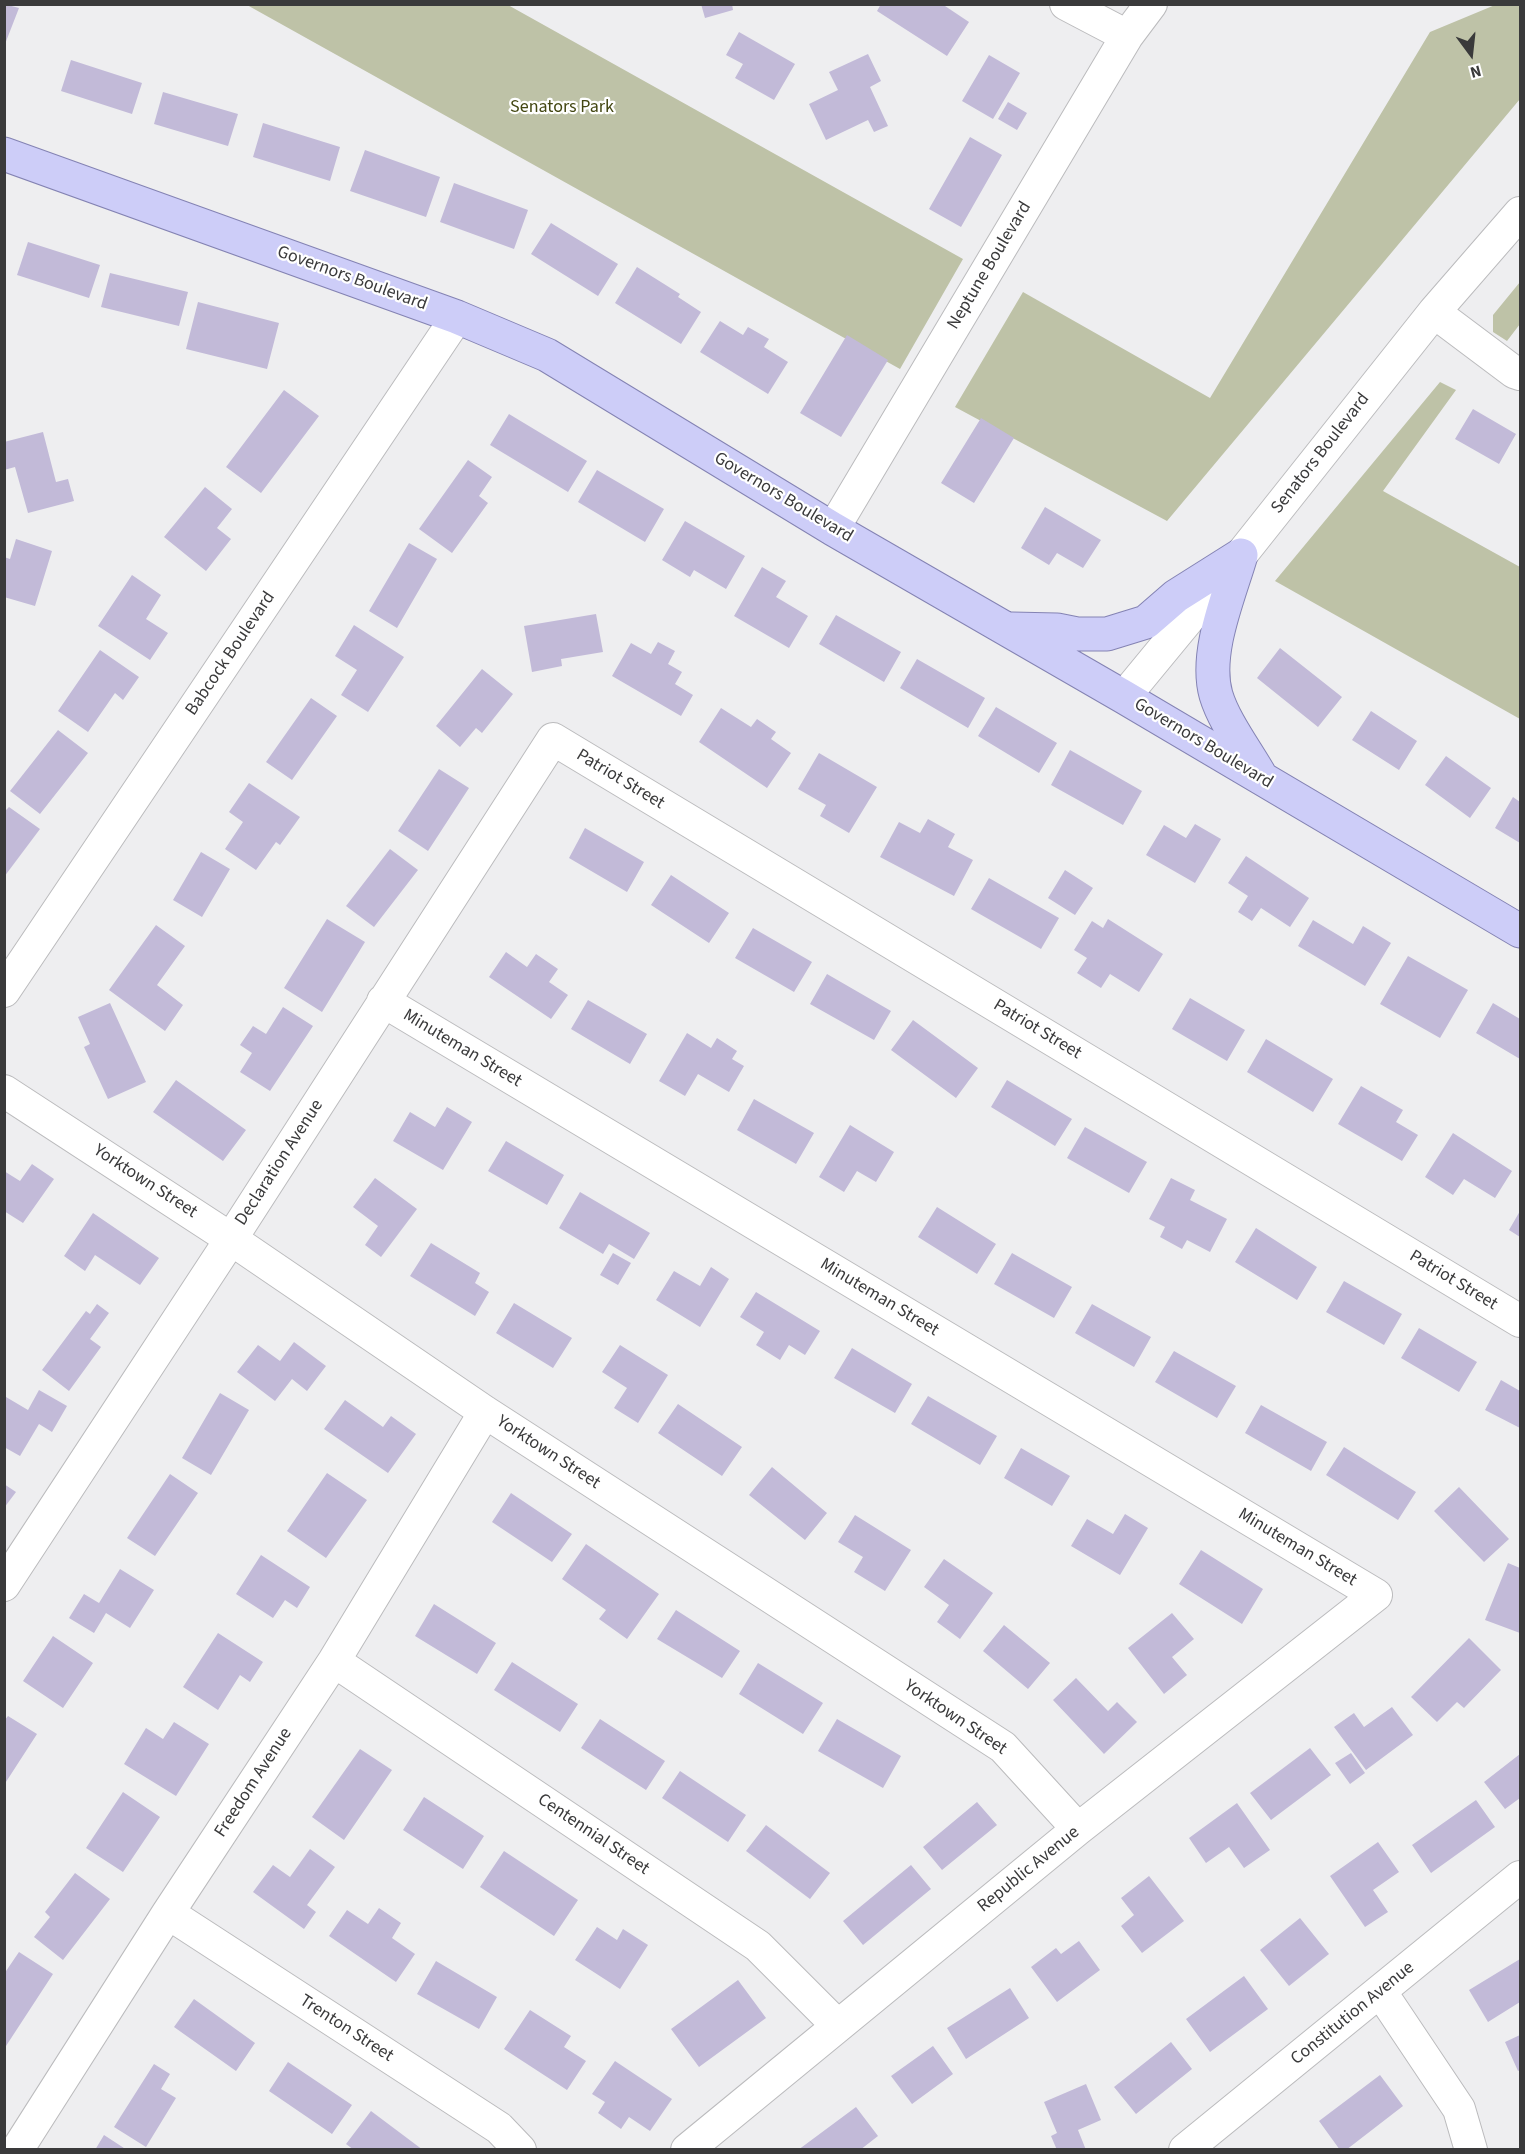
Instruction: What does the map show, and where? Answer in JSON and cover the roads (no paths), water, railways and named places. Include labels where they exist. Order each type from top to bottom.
[{"type":"main road","name":"Governors Boulevard","points":[[4,154],[458,317],[547,355],[833,529],[1008,629],[1521,932]]},
{"type":"main road","points":[[1008,629],[1107,634],[1146,622],[1176,596],[1241,555]]},
{"type":"main road","points":[[1241,555],[1217,633],[1213,665],[1216,695],[1229,722],[1263,779]]},
{"type":"street","points":[[1066,4],[1127,36]]},
{"type":"street","name":"Neptune Boulevard","points":[[833,529],[1127,36],[1151,4]]},
{"type":"street","name":"Senators Boulevard","points":[[1124,697],[1241,555],[1434,312],[1521,213]]},
{"type":"street","points":[[1434,312],[1514,372],[1521,374]]},
{"type":"street","name":"Babcock Boulevard","points":[[4,991],[458,317]]},
{"type":"street","name":"Declaration Avenue","points":[[4,1585],[231,1239],[553,739]]},
{"type":"street","name":"Patriot Street","points":[[553,739],[1521,1322]]},
{"type":"street","name":"Minuteman Street","points":[[383,1001],[1376,1595]]},
{"type":"street","name":"Yorktown Street","points":[[4,1090],[231,1239],[485,1412],[1003,1747],[1078,1829]]},
{"type":"street","name":"Freedom Avenue","points":[[17,2150],[168,1913],[334,1661],[485,1412]]},
{"type":"street","name":"Republic Avenue","points":[[687,2150],[1078,1829],[1376,1595]]},
{"type":"street","name":"Centennial Street","points":[[334,1661],[758,1946],[838,2026]]},
{"type":"street","name":"Constitution Avenue","points":[[1185,2150],[1521,1877]]},
{"type":"street","name":"Trenton Street","points":[[168,1913],[499,2128],[520,2150]]},
{"type":"street","points":[[1380,1991],[1460,2109],[1471,2150]]},
{"type":"park label","name":"Senators Park","points":[[562,108]]}]
